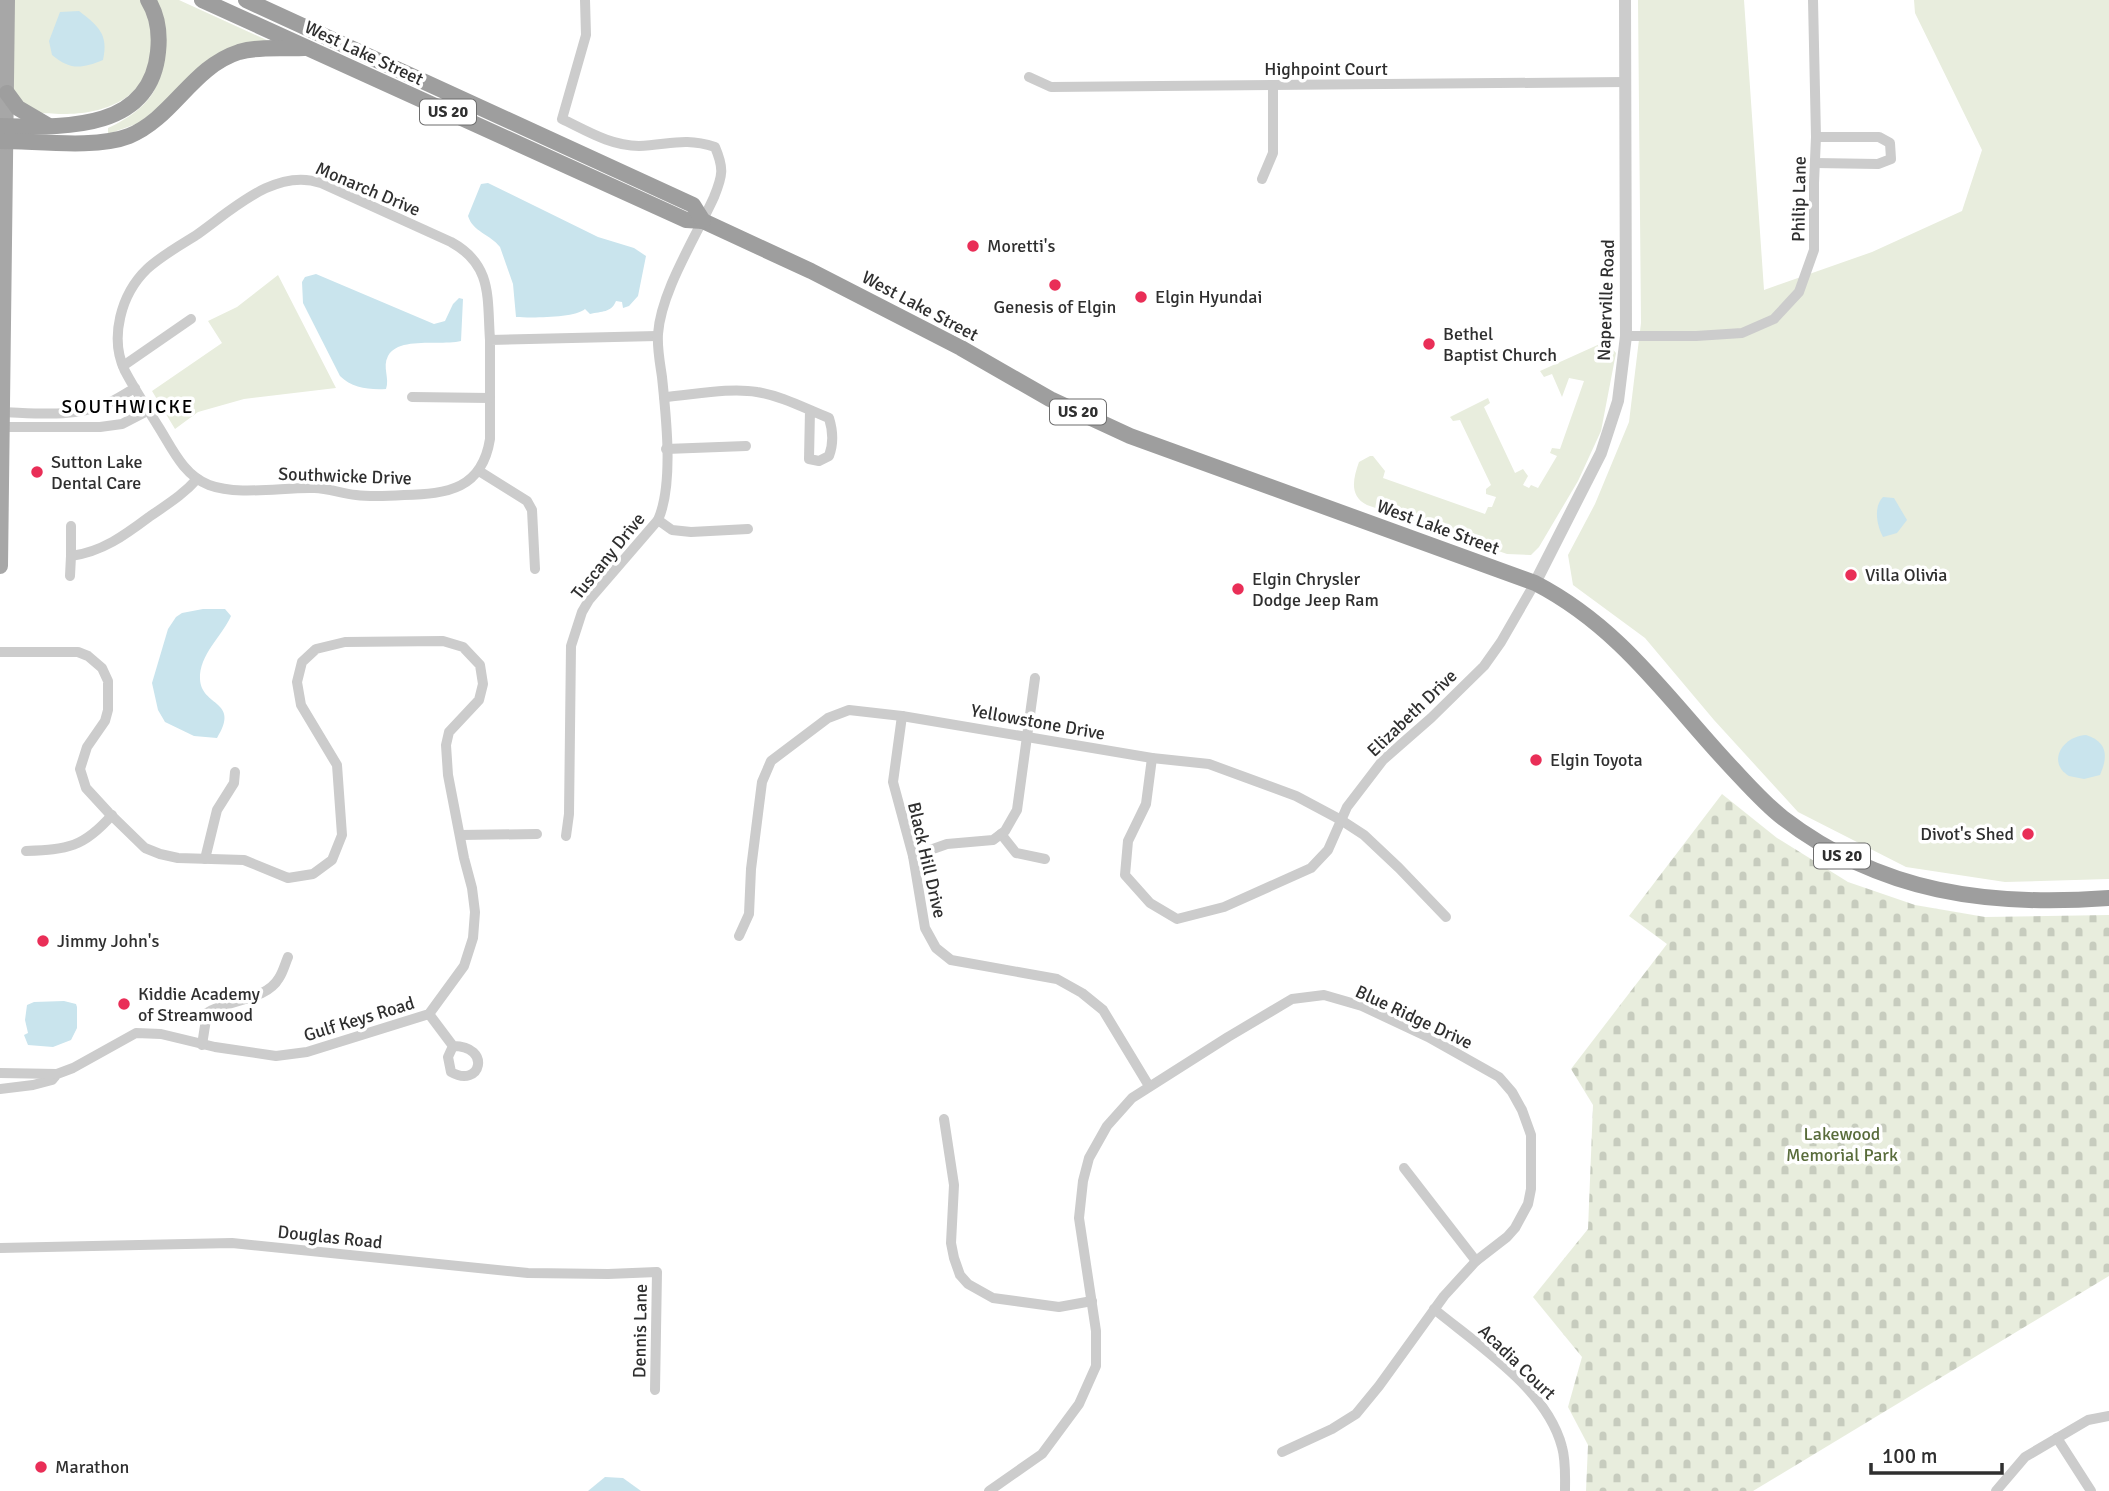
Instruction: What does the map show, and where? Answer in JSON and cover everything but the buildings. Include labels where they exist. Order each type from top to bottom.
[{"type":"highway","points":[[3,134],[81,125],[105,119],[127,107],[140,95],[157,62],[160,37],[156,17],[148,0]]},
{"type":"highway","name":"West Lake Street","points":[[202,0],[686,220],[703,221],[811,271],[961,348],[1050,399],[1130,436],[1535,583],[1595,621],[1656,679],[1734,769],[1781,817],[1840,855],[1909,883],[1968,896],[2014,901],[2109,898]]},
{"type":"highway","name":"West Lake Street","points":[[246,0],[693,205],[703,221]]},
{"type":"highway","points":[[3,134],[111,141],[130,135],[153,122],[193,80],[226,58],[261,49],[306,47]]},
{"type":"highway","points":[[7,93],[18,108],[49,127]]},
{"type":"main road","points":[[0,566],[3,134],[7,93],[7,0]]},
{"type":"street","name":"Tuscany Drive","points":[[566,836],[569,814],[571,646],[589,600],[658,520],[665,504],[667,488],[664,397],[657,336],[663,307],[720,181],[723,164],[715,147],[696,140],[638,146],[606,141],[562,119],[586,35],[585,0]]},
{"type":"street","name":"Naperville Road","points":[[1535,583],[1601,453],[1618,401],[1626,336],[1625,0]]},
{"type":"street","name":"Philip Lane","points":[[1626,336],[1742,334],[1774,318],[1799,292],[1814,250],[1816,138],[1813,0]]},
{"type":"street","name":"Highpoint Court","points":[[1030,77],[1051,88],[1625,82]]},
{"type":"street","points":[[1262,179],[1273,153],[1273,86]]},
{"type":"street","points":[[1815,163],[1878,164],[1891,159],[1890,143],[1879,137],[1816,138]]},
{"type":"street","name":"Monarch Drive","points":[[135,388],[123,366],[118,338],[126,299],[140,276],[149,267],[270,185],[299,178],[321,183],[451,242],[471,255],[485,280],[490,340]]},
{"type":"street","points":[[123,366],[191,318]]},
{"type":"street","points":[[535,569],[532,510],[527,501],[479,471],[491,439],[490,340],[657,336]]},
{"type":"street","points":[[1,420],[85,411],[106,404],[135,388],[178,458],[197,479],[186,492],[131,532],[99,549],[71,556]]},
{"type":"street","points":[[664,397],[754,391],[772,395],[810,410],[830,418],[833,430],[832,448],[829,456],[819,461],[809,459],[810,410]]},
{"type":"street","points":[[412,397],[490,398]]},
{"type":"street","points":[[1,420],[64,427],[100,427],[122,424],[149,410]]},
{"type":"street","points":[[64,413],[64,427]]},
{"type":"street","points":[[666,449],[746,446]]},
{"type":"street","name":"Southwicke Drive","points":[[197,479],[223,489],[317,488],[369,496],[435,495],[460,487],[479,471]]},
{"type":"street","points":[[658,520],[672,530],[691,532],[748,529]]},
{"type":"street","points":[[70,576],[71,526]]},
{"type":"street","name":"Elizabeth Drive","points":[[1152,758],[1146,804],[1128,841],[1125,875],[1150,903],[1178,919],[1224,908],[1311,868],[1328,850],[1347,807],[1383,760],[1484,666],[1502,642],[1535,583]]},
{"type":"street","name":"Gulf Keys Road","points":[[0,652],[78,652],[88,656],[102,668],[108,681],[108,710],[105,721],[87,747],[80,769],[86,788],[145,848],[178,858],[244,860],[288,878],[313,874],[332,860],[342,835],[337,765],[302,705],[297,682],[302,662],[316,649],[345,642],[443,641],[463,647],[480,665],[483,684],[479,700],[449,732],[446,745],[449,775],[472,888],[475,912],[473,937],[464,967],[429,1014],[297,1053],[276,1056],[202,1045],[161,1034],[135,1033],[73,1068],[57,1074],[0,1073]]},
{"type":"street","points":[[913,856],[947,844],[993,840],[1006,831],[1017,810],[1035,678]]},
{"type":"street","name":"Yellowstone Drive","points":[[739,936],[749,914],[751,869],[762,782],[771,761],[828,718],[849,710],[902,716],[1152,758],[1209,764],[1296,796],[1341,820],[1363,835],[1399,868],[1446,917]]},
{"type":"street","name":"Black Hill Drive","points":[[902,716],[893,782],[913,856],[925,928],[936,948],[951,960],[1057,979],[1082,993],[1103,1010],[1149,1086]]},
{"type":"street","points":[[205,859],[217,810],[234,783],[235,772]]},
{"type":"street","points":[[26,851],[62,849],[80,843],[96,834],[112,816]]},
{"type":"street","points":[[460,835],[537,834]]},
{"type":"street","points":[[1002,834],[1016,853],[1045,859]]},
{"type":"street","points":[[202,1045],[207,1013],[219,1005],[268,989],[279,980],[288,957]]},
{"type":"street","name":"Blue Ridge Drive","points":[[989,1491],[1042,1454],[1079,1404],[1096,1366],[1096,1331],[1080,1235],[1079,1210],[1089,1158],[1107,1126],[1122,1107],[1149,1086],[1293,999],[1324,995],[1362,1006],[1427,1037],[1499,1077],[1522,1110],[1531,1135],[1531,1189],[1522,1217],[1507,1237],[1476,1261],[1434,1309],[1356,1414],[1332,1429],[1282,1452]]},
{"type":"street","points":[[429,1014],[453,1046]]},
{"type":"street","name":"Gulf Keys Road","points":[[0,1089],[33,1086],[52,1080],[57,1074]]},
{"type":"street","points":[[944,1119],[954,1185],[951,1243],[960,1275],[968,1284],[993,1298],[1059,1307],[1092,1301]]},
{"type":"street","points":[[1404,1168],[1476,1261]]},
{"type":"street","name":"Douglas Road","points":[[0,1248],[232,1243],[528,1273],[657,1272]]},
{"type":"street","name":"Dennis Lane","points":[[655,1390],[657,1272]]},
{"type":"street","name":"Acadia Court","points":[[1434,1309],[1496,1360],[1534,1396],[1551,1419],[1563,1449],[1566,1491]]},
{"type":"street","points":[[1996,1491],[2025,1457],[2088,1420],[2109,1416]]},
{"type":"street","points":[[2057,1438],[2091,1491]]},
{"type":"green space","points":[[13,0],[141,0],[149,19],[152,38],[148,69],[141,82],[119,102],[91,112],[59,114],[32,111],[15,94],[13,86]]},
{"type":"green space","points":[[153,0],[179,0],[271,42],[258,43],[164,103],[139,123],[108,134],[108,128],[124,120],[147,101],[157,85],[160,59]]},
{"type":"green space","points":[[1638,0],[1744,0],[1764,290],[1872,252],[1962,211],[1982,150],[1915,13],[1914,0],[2109,0],[2109,879],[2005,882],[1906,867],[1798,812],[1714,720],[1645,638],[1573,585],[1568,555],[1595,504],[1629,422],[1641,323]]},
{"type":"green space","points":[[278,275],[336,388],[244,399],[198,412],[175,429],[152,391],[222,343],[208,321],[237,307]]},
{"type":"green space","points":[[1602,343],[1610,346],[1616,353],[1601,431],[1578,481],[1539,547],[1531,555],[1507,554],[1367,505],[1357,497],[1354,481],[1359,462],[1373,456],[1385,471],[1383,478],[1485,514],[1496,497],[1486,494],[1486,489],[1491,485],[1460,420],[1453,421],[1450,417],[1488,398],[1490,403],[1484,407],[1515,473],[1523,469],[1528,476],[1523,485],[1538,488],[1557,456],[1550,453],[1552,448],[1560,449],[1584,381],[1569,378],[1562,397],[1552,374],[1544,377],[1540,371]]},
{"type":"green space","name":"Lakewood Memorial Park","points":[[1722,794],[1777,838],[1848,882],[1915,905],[1985,917],[2109,915],[2109,1276],[1753,1491],[1586,1491],[1588,1445],[1568,1407],[1582,1357],[1533,1297],[1588,1229],[1593,1105],[1571,1069],[1667,944],[1629,916]]},
{"type":"water","points":[[79,11],[92,21],[103,37],[103,60],[88,65],[70,66],[52,55],[49,41],[60,12]]},
{"type":"water","points":[[488,183],[598,237],[634,248],[646,256],[638,296],[629,306],[623,308],[622,302],[616,301],[609,310],[602,312],[590,314],[585,309],[563,316],[516,317],[513,284],[500,247],[474,226],[468,216],[481,184]]},
{"type":"water","points":[[316,274],[434,324],[445,321],[453,304],[459,298],[463,299],[461,341],[401,346],[393,350],[386,360],[386,389],[355,386],[340,376],[303,303],[302,282],[305,277]]},
{"type":"water","points":[[1883,497],[1894,498],[1907,520],[1897,533],[1883,537],[1877,517],[1878,506]]},
{"type":"water","points":[[225,609],[231,616],[207,654],[201,670],[202,688],[225,717],[217,738],[194,736],[165,722],[158,710],[152,683],[168,629],[176,617],[182,613]]},
{"type":"water","points":[[2086,735],[2099,742],[2104,751],[2100,775],[2084,779],[2069,776],[2059,764],[2060,751],[2070,740]]},
{"type":"water","points":[[64,1001],[76,1004],[77,1007],[77,1028],[71,1040],[53,1047],[28,1045],[24,1035],[28,1033],[25,1020],[27,1005],[34,1002]]},
{"type":"water","points":[[605,1477],[623,1478],[641,1491],[588,1491]]},
{"type":"place","name":"Moretti's","points":[[973,246]]},
{"type":"place","name":"Genesis of Elgin","points":[[1055,285]]},
{"type":"place","name":"Elgin Hyundai","points":[[1141,297]]},
{"type":"place","name":"Bethel Baptist Church","points":[[1429,344]]},
{"type":"place","name":"Sutton Lake Dental Care","points":[[37,472]]},
{"type":"place","name":"Villa Olivia","points":[[1851,575]]},
{"type":"place","name":"Elgin Chrysler Dodge Jeep Ram","points":[[1238,589]]},
{"type":"place","name":"Elgin Toyota","points":[[1536,760]]},
{"type":"place","name":"Divot's Shed","points":[[2028,834]]},
{"type":"place","name":"Jimmy John's","points":[[43,941]]},
{"type":"place","name":"Kiddie Academy of Streamwood","points":[[124,1004]]},
{"type":"place","name":"Marathon","points":[[41,1467]]},
{"type":"district","name":"SOUTHWICKE","points":[[128,407]]}]
